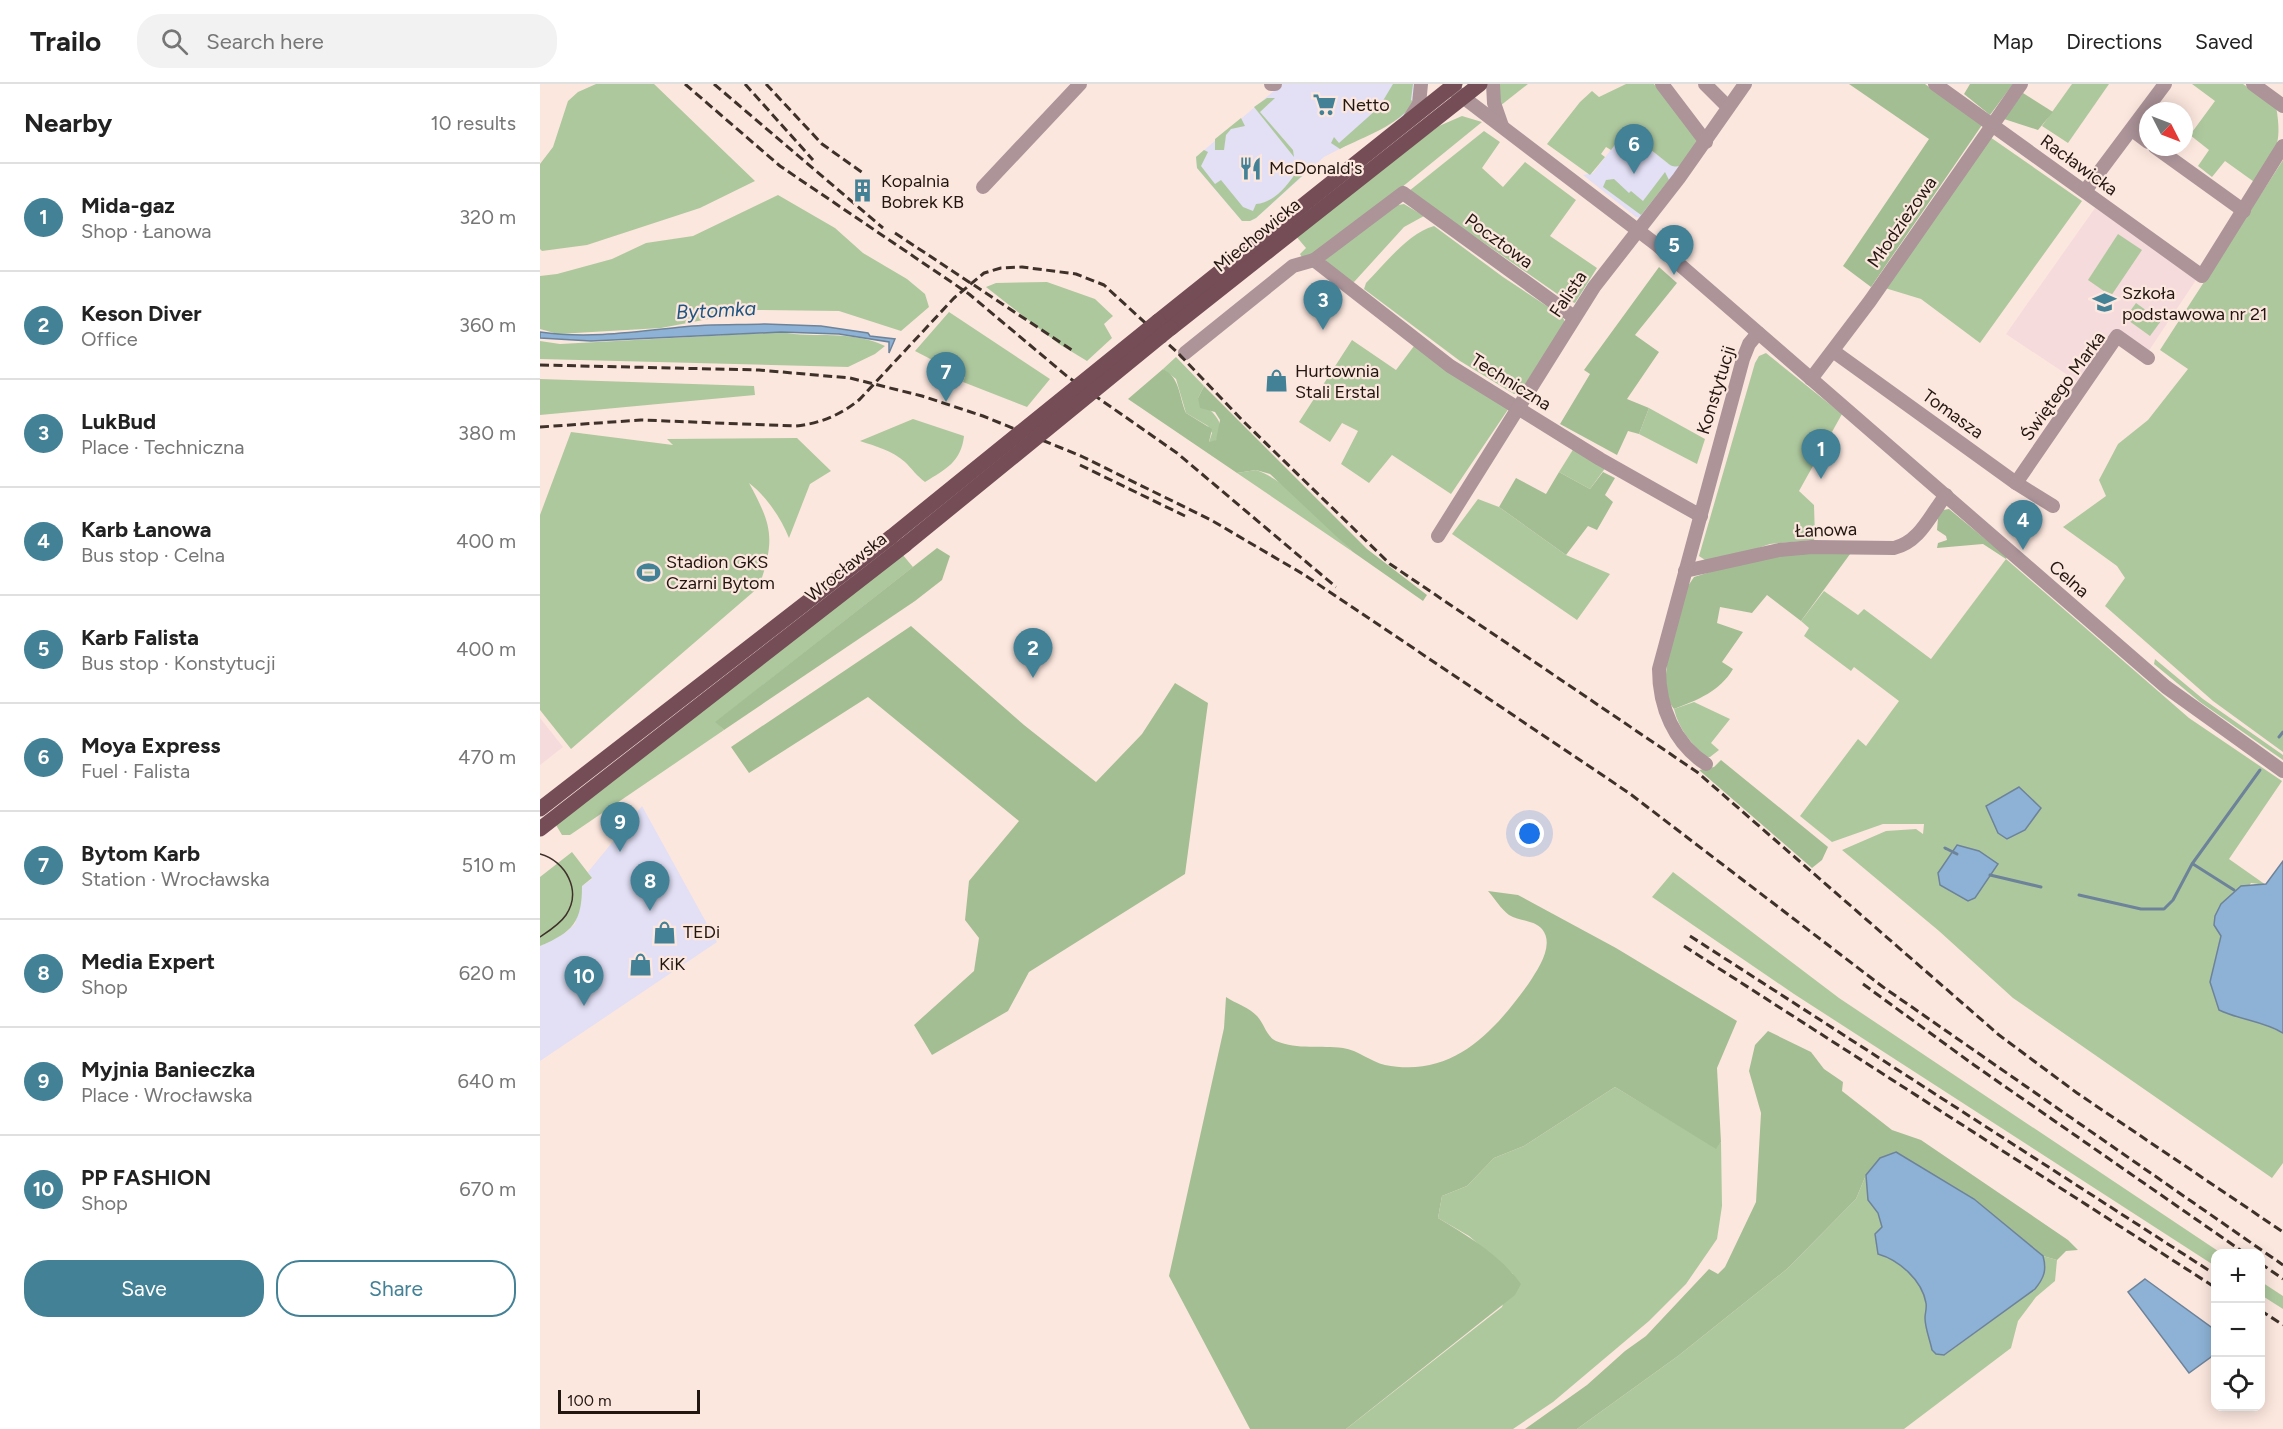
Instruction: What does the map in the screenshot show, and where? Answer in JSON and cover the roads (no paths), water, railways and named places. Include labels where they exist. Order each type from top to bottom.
[{"type":"main road","name":"Miechowicka","points":[[1158,321],[1405,123],[1454,88],[1480,84]]},
{"type":"main road","name":"Miechowicka","points":[[1171,328],[1278,243],[1454,88]]},
{"type":"main road","name":"Wrocławska","points":[[540,809],[891,537],[1158,321]]},
{"type":"main road","name":"Wrocławska","points":[[540,829],[904,545],[1171,328]]},
{"type":"street","points":[[983,187],[1080,84]]},
{"type":"street","points":[[1405,123],[1419,104],[1421,84]]},
{"type":"street","points":[[1493,84],[1494,103],[1502,126]]},
{"type":"street","points":[[1662,84],[1706,142]]},
{"type":"street","points":[[1706,84],[1728,107]]},
{"type":"street","name":"Falista","points":[[1438,536],[1574,317],[1706,142],[1745,84]]},
{"type":"street","name":"Racławicka","points":[[1935,84],[2202,276],[2244,211]]},
{"type":"street","name":"Młodzieżowa","points":[[1811,379],[2021,84]]},
{"type":"street","points":[[2085,191],[2165,84]]},
{"type":"street","points":[[2253,84],[2283,106]]},
{"type":"street","name":"Konstytucji","points":[[1454,88],[1638,230],[1758,333],[1749,344],[1743,359],[1662,651],[1659,690],[1677,736],[1689,751],[1706,764]]},
{"type":"street","points":[[2132,130],[2139,135]]},
{"type":"street","points":[[2168,156],[2244,211],[2283,146]]},
{"type":"street","name":"Pocztowa","points":[[1314,260],[1404,193],[1574,317]]},
{"type":"street","points":[[1185,353],[1293,266],[1314,260]]},
{"type":"street","name":"Techniczna","points":[[1314,260],[1450,366],[1600,459],[1701,516]]},
{"type":"street","name":"Celna","points":[[1758,333],[2166,687],[2283,771]]},
{"type":"street","name":"Świętego Marka","points":[[2016,483],[2117,336],[2148,358]]},
{"type":"street","name":"Tomasza","points":[[1833,351],[2016,483],[2053,506]]},
{"type":"street","name":"Łanowa","points":[[1685,571],[1779,550],[1812,547],[1894,548],[1905,545],[1915,538],[1946,495]]},
{"type":"water","points":[[765,324],[821,326],[895,339],[889,353],[889,342],[839,334],[781,332],[591,341],[540,338],[540,332],[593,335],[692,326]]},
{"type":"water","points":[[2019,787],[2041,808],[2025,830],[2007,839],[1998,833],[1986,806]]},
{"type":"water","points":[[1957,845],[1979,851],[1998,864],[1975,898],[1968,901],[1940,885],[1938,873]]},
{"type":"water","points":[[2283,861],[2283,1033],[2219,1010],[2210,982],[2221,936],[2214,925],[2215,916],[2221,904],[2241,886],[2266,884]]},
{"type":"water","points":[[1896,1152],[1974,1199],[2043,1256],[2044,1274],[2035,1289],[1944,1355],[1936,1354],[1932,1350],[1925,1322],[1926,1303],[1920,1286],[1901,1266],[1878,1254],[1875,1234],[1882,1227],[1878,1213],[1868,1200],[1866,1175],[1880,1158]]},
{"type":"water","points":[[2145,1279],[2211,1327],[2211,1357],[2189,1373],[2128,1292]]},
{"type":"waterway","points":[[2279,737],[2283,732]]},
{"type":"waterway","points":[[2079,895],[2141,909],[2164,909],[2173,900],[2192,864],[2260,770]]},
{"type":"waterway","points":[[1945,848],[1957,854]]},
{"type":"waterway","points":[[2193,864],[2234,890]]},
{"type":"waterway","points":[[1990,875],[2041,887]]},
{"type":"tram line","points":[[540,854],[557,863],[564,870],[572,887],[571,906],[566,915],[540,937]]},
{"type":"railway","points":[[685,84],[780,166],[969,294],[1068,377],[1177,453],[1336,587]]},
{"type":"railway","points":[[714,84],[883,228]]},
{"type":"railway","points":[[745,84],[813,160]]},
{"type":"railway","points":[[766,84],[822,144],[863,173]]},
{"type":"railway","points":[[895,233],[1072,350]]},
{"type":"railway","points":[[540,427],[641,420],[795,426],[813,423],[837,414],[860,399],[954,298],[984,273],[1001,268],[1022,267],[1076,274],[1104,285],[1178,353],[1242,420],[1390,564],[1697,772],[1999,1035],[2077,1093],[2283,1232]]},
{"type":"railway","points":[[540,365],[759,370],[850,378],[922,396],[983,416],[1081,456],[1211,520],[1303,574],[1629,793],[1883,987],[2283,1265]]},
{"type":"railway","points":[[1080,465],[1185,516]]},
{"type":"railway","points":[[1690,936],[2211,1272]]},
{"type":"railway","points":[[1684,946],[2211,1285]]},
{"type":"railway","points":[[1863,984],[1974,1065],[2239,1249]]},
{"type":"railway","points":[[2265,1266],[2283,1279]]},
{"type":"railway","points":[[2265,1313],[2283,1325]]},
{"type":"place","name":"Netto","points":[[1324,105]]},
{"type":"place","name":"McDonald's","points":[[1251,168]]},
{"type":"place","name":"Moya Express","points":[[1634,174]]},
{"type":"place","name":"Kopalnia Bobrek KB","points":[[863,191]]},
{"type":"place","name":"Karb Falista","points":[[1674,275]]},
{"type":"place","name":"Szkoła podstawowa nr 21","points":[[2104,303]]},
{"type":"place","name":"LukBud","points":[[1323,330]]},
{"type":"place","name":"Hurtownia Stali Erstal","points":[[1277,381]]},
{"type":"place","name":"Bytom Karb","points":[[946,402]]},
{"type":"place","name":"Mida-gaz","points":[[1821,479]]},
{"type":"place","name":"Karb Łanowa","points":[[2023,550]]},
{"type":"place","name":"Stadion GKS Czarni Bytom","points":[[648,572]]},
{"type":"place","name":"Keson Diver","points":[[1033,678]]},
{"type":"place","name":"Myjnia Banieczka","points":[[620,852]]},
{"type":"place","name":"Media Expert","points":[[650,911]]},
{"type":"place","name":"TEDi","points":[[665,932]]},
{"type":"place","name":"KiK","points":[[641,964]]},
{"type":"place","name":"PP FASHION","points":[[584,1006]]},
{"type":"water label","name":"Bytomka","points":[[716,310]]}]
